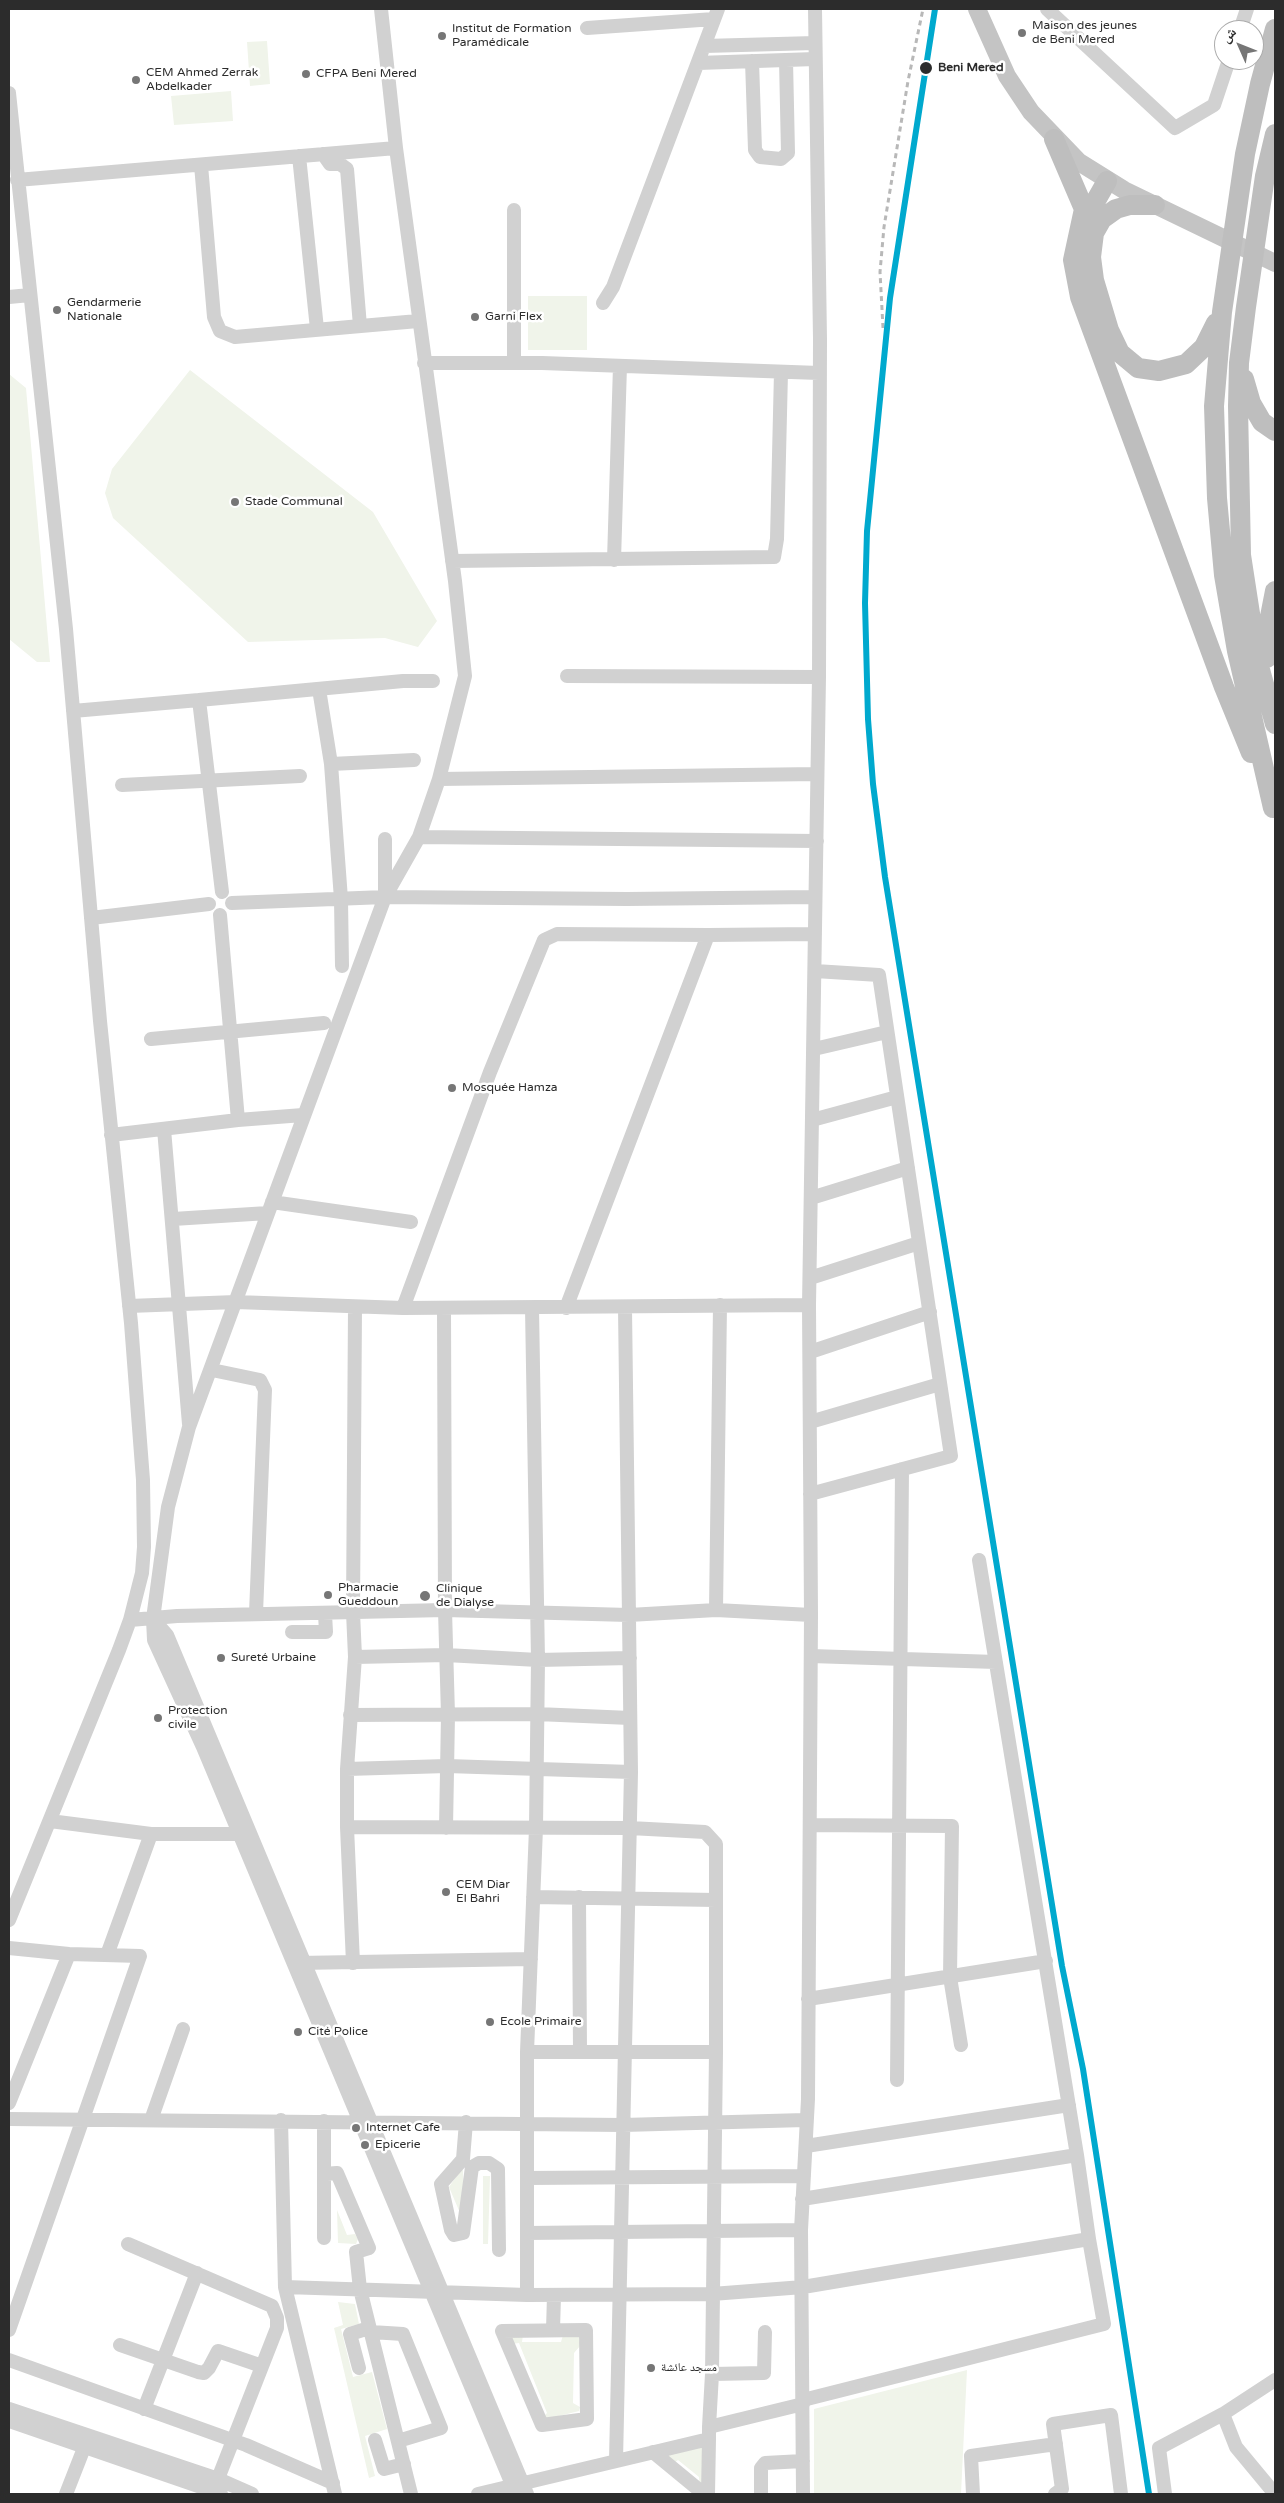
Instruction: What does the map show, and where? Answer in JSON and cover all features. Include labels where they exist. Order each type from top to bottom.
[{"type":"highway","points":[[1274,811],[1237,651],[1224,575],[1217,498],[1214,406],[1222,312],[1244,154],[1275,29]]},
{"type":"highway","points":[[1275,134],[1265,176],[1239,363],[1238,406],[1241,554],[1257,659],[1275,722]]},
{"type":"highway","points":[[1054,139],[1084,209],[1073,260],[1080,297],[1224,687],[1274,811]]},
{"type":"highway","points":[[1080,228],[1116,186]]},
{"type":"highway","points":[[1116,186],[1094,233],[1091,257],[1094,280],[1110,330],[1120,352],[1138,368],[1158,371],[1186,364],[1204,347],[1222,312]]},
{"type":"highway","points":[[1102,218],[1116,209],[1130,205],[1155,205]]},
{"type":"highway","points":[[1239,363],[1250,403],[1262,422],[1275,431]]},
{"type":"highway","points":[[1275,591],[1267,632],[1267,666],[1275,722]]},
{"type":"main road","points":[[978,9],[1007,76],[1031,112],[1054,139],[1079,162],[1116,186],[1275,263]]},
{"type":"street","points":[[299,1963],[238,1834],[203,1747],[154,1640],[153,1619],[168,1507],[190,1427],[303,1115],[385,897],[419,838],[439,780],[465,676],[452,561],[418,322],[396,148],[381,9]]},
{"type":"street","points":[[803,2494],[803,2287],[801,2230],[806,2146],[805,2120],[808,2099],[811,1656],[809,1305],[819,677],[819,373],[815,9]]},
{"type":"street","points":[[1047,9],[1176,128],[1214,105],[1226,70]]},
{"type":"street","points":[[587,28],[716,14],[612,287],[603,303]]},
{"type":"street","points":[[704,46],[815,43]]},
{"type":"street","points":[[698,63],[815,59]]},
{"type":"street","points":[[752,61],[755,150],[760,157],[781,159],[788,153],[786,60]]},
{"type":"street","points":[[9,93],[10,119],[73,711],[129,1306],[143,1480],[144,1547],[142,1572],[130,1620],[9,1920]]},
{"type":"street","points":[[17,180],[396,148]]},
{"type":"street","points":[[323,154],[330,164],[340,164],[347,169],[360,326]]},
{"type":"street","points":[[299,156],[317,329]]},
{"type":"street","points":[[201,164],[214,317],[220,331],[235,337],[418,322]]},
{"type":"street","points":[[514,210],[514,363]]},
{"type":"street","points":[[9,298],[30,295]]},
{"type":"street","points":[[424,362],[514,363],[819,373]]},
{"type":"street","points":[[614,560],[620,366]]},
{"type":"street","points":[[452,561],[774,557],[777,538],[781,372]]},
{"type":"street","points":[[567,676],[819,677]]},
{"type":"street","points":[[73,711],[403,681],[433,681]]},
{"type":"street","points":[[319,689],[331,764],[341,899],[342,966]]},
{"type":"street","points":[[199,700],[222,892]]},
{"type":"street","points":[[331,764],[414,760]]},
{"type":"street","points":[[439,780],[817,774]]},
{"type":"street","points":[[122,785],[300,776]]},
{"type":"street","points":[[419,838],[817,841]]},
{"type":"street","points":[[385,897],[386,839]]},
{"type":"street","points":[[209,904],[212,896],[222,892],[228,894],[232,903],[230,910],[220,915]]},
{"type":"street","points":[[232,903],[385,897],[627,899],[815,896]]},
{"type":"street","points":[[91,918],[209,904]]},
{"type":"street","points":[[209,904],[214,912],[220,915]]},
{"type":"street","points":[[220,915],[238,1120]]},
{"type":"street","points":[[403,1308],[490,1072],[544,940],[557,934],[815,934]]},
{"type":"street","points":[[566,1308],[708,935]]},
{"type":"street","points":[[810,1494],[951,1456],[878,974],[815,971]]},
{"type":"street","points":[[151,1039],[324,1023]]},
{"type":"street","points":[[814,1049],[887,1032]]},
{"type":"street","points":[[812,1120],[897,1097]]},
{"type":"street","points":[[112,1135],[238,1120],[303,1115]]},
{"type":"street","points":[[164,1129],[190,1427]]},
{"type":"street","points":[[811,1198],[908,1168]]},
{"type":"street","points":[[173,1219],[270,1208],[411,1222]]},
{"type":"street","points":[[810,1278],[919,1243]]},
{"type":"street","points":[[129,1306],[236,1302],[403,1308],[625,1308],[809,1305]]},
{"type":"street","points":[[716,1610],[720,1305]]},
{"type":"street","points":[[353,1963],[347,1827],[347,1769],[355,1657],[353,1612],[355,1307]]},
{"type":"street","points":[[444,1308],[445,1610],[448,1715],[446,1828]]},
{"type":"street","points":[[527,2295],[527,2052],[536,1828],[538,1660],[532,1308]]},
{"type":"street","points":[[616,2461],[631,1772],[625,1308]]},
{"type":"street","points":[[810,1352],[930,1312]]},
{"type":"street","points":[[212,1370],[260,1380],[266,1390],[256,1613]]},
{"type":"street","points":[[810,1422],[940,1384]]},
{"type":"street","points":[[896,2080],[902,1469]]},
{"type":"street","points":[[478,2494],[519,2489],[653,2452],[803,2402],[1104,2324],[1088,2239],[1077,2155],[1046,1961],[979,1560]]},
{"type":"street","points":[[130,1620],[256,1613],[326,1614],[445,1610],[629,1615],[716,1610],[811,1615]]},
{"type":"street","points":[[292,1632],[326,1632],[326,1614]]},
{"type":"street","points":[[153,1619],[167,1635],[299,1963],[519,2489]]},
{"type":"street","points":[[355,1657],[446,1656],[538,1660],[630,1658]]},
{"type":"street","points":[[811,1656],[996,1662]]},
{"type":"street","points":[[350,1714],[537,1714],[630,1718]]},
{"type":"street","points":[[347,1769],[447,1766],[631,1772]]},
{"type":"street","points":[[50,1821],[151,1834],[238,1834]]},
{"type":"street","points":[[810,1825],[900,1824],[952,1826],[950,1977],[960,2045]]},
{"type":"street","points":[[347,1827],[630,1828],[705,1832],[716,1844],[716,2052],[712,2374],[708,2494]]},
{"type":"street","points":[[106,1955],[151,1834]]},
{"type":"street","points":[[533,1897],[716,1900]]},
{"type":"street","points":[[579,1897],[580,2051]]},
{"type":"street","points":[[9,1948],[69,1954],[140,1956],[9,2330]]},
{"type":"street","points":[[9,2103],[69,1954]]},
{"type":"street","points":[[299,1963],[531,1959]]},
{"type":"street","points":[[808,1999],[1046,1961]]},
{"type":"street","points":[[151,2120],[183,2029]]},
{"type":"street","points":[[527,2052],[580,2051],[625,2054],[716,2052]]},
{"type":"street","points":[[806,2146],[1069,2105]]},
{"type":"street","points":[[9,2119],[281,2120],[623,2125],[805,2120]]},
{"type":"street","points":[[281,2120],[284,2287],[334,2488]]},
{"type":"street","points":[[324,2121],[324,2238]]},
{"type":"street","points":[[466,2122],[467,2163],[489,2163],[498,2169],[499,2250]]},
{"type":"street","points":[[802,2199],[1077,2155]]},
{"type":"street","points":[[324,2174],[337,2173],[369,2248],[356,2252],[360,2289],[412,2494]]},
{"type":"street","points":[[527,2178],[804,2176]]},
{"type":"street","points":[[527,2233],[801,2230]]},
{"type":"street","points":[[284,2287],[527,2295],[621,2296],[712,2294],[803,2287],[1088,2239]]},
{"type":"street","points":[[128,2244],[272,2306],[277,2318],[277,2328],[232,2440],[217,2490]]},
{"type":"street","points":[[144,2409],[197,2273]]},
{"type":"street","points":[[553,2330],[554,2295]]},
{"type":"street","points":[[359,2368],[350,2334],[370,2330],[403,2334],[441,2428],[398,2441]]},
{"type":"street","points":[[553,2330],[586,2330],[587,2419],[542,2425],[502,2331],[553,2330]]},
{"type":"street","points":[[712,2374],[764,2373],[765,2332]]},
{"type":"street","points":[[120,2345],[204,2373],[218,2351],[262,2366]]},
{"type":"street","points":[[9,2360],[232,2440],[334,2488]]},
{"type":"street","points":[[1165,2494],[1159,2448],[1223,2414],[1275,2380]]},
{"type":"street","points":[[9,2409],[217,2490]]},
{"type":"street","points":[[1055,2494],[1062,2490],[1053,2424],[1110,2414],[1121,2494]]},
{"type":"street","points":[[1223,2414],[1236,2447],[1275,2494]]},
{"type":"street","points":[[9,2421],[84,2448],[217,2490],[252,2494]]},
{"type":"street","points":[[375,2440],[384,2469],[404,2464]]},
{"type":"street","points":[[973,2494],[971,2456],[1056,2444]]},
{"type":"street","points":[[66,2494],[84,2448]]},
{"type":"street","points":[[653,2452],[704,2494]]},
{"type":"street","points":[[761,2494],[761,2468],[765,2463],[803,2461]]},
{"type":"shaded area","points":[[267,41],[270,84],[250,86],[247,42]]},
{"type":"shaded area","points":[[231,91],[233,121],[174,125],[171,96]]},
{"type":"shaded area","points":[[528,296],[587,296],[587,350],[528,350]]},
{"type":"shaded area","name":"Stade Communal","points":[[190,370],[373,512],[437,621],[418,647],[385,638],[248,642],[113,518],[105,493],[112,469]]},
{"type":"shaded area","points":[[9,374],[26,388],[50,662],[37,662],[9,639]]},
{"type":"shaded area","points":[[463,2170],[463,2220],[449,2187],[460,2171]]},
{"type":"shaded area","points":[[483,2176],[490,2176],[488,2244],[483,2244]]},
{"type":"shaded area","points":[[337,2210],[347,2235],[355,2234],[358,2239],[356,2244],[338,2243]]},
{"type":"shaded area","points":[[338,2302],[355,2304],[359,2324],[341,2329],[353,2377],[372,2372],[387,2429],[365,2436],[375,2476],[369,2478],[334,2328],[343,2325]]},
{"type":"shaded area","points":[[523,2335],[522,2342],[561,2342],[563,2335],[579,2335],[580,2346],[574,2353],[573,2403],[580,2407],[579,2411],[543,2420],[542,2418],[547,2413],[519,2343],[512,2344],[509,2336]]},
{"type":"shaded area","points":[[967,2370],[961,2494],[814,2494],[814,2409]]},
{"type":"shaded area","points":[[705,2447],[706,2489],[700,2487],[699,2477],[678,2460],[673,2464],[666,2454]]},
{"type":"railway","points":[[883,328],[880,272],[884,227],[908,81],[923,9]]},
{"type":"railway","points":[[935,9],[890,298],[867,531],[865,603],[868,719],[873,784],[885,877],[1062,1966],[1083,2069],[1149,2494]]},
{"type":"transit line","points":[[935,9],[890,298],[867,531],[865,603],[868,719],[873,784],[885,877],[1062,1966],[1083,2069],[1149,2494]]},
{"type":"place","name":"Maison des jeunes de Beni Mered","points":[[1022,33]]},
{"type":"place","name":"Institut de Formation Paramédicale","points":[[442,36]]},
{"type":"place","name":"Beni Mered","points":[[926,68]]},
{"type":"place","name":"CFPA Beni Mered","points":[[306,74]]},
{"type":"place","name":"CEM Ahmed Zerrak Abdelkader","points":[[136,80]]},
{"type":"place","name":"Gendarmerie Nationale","points":[[57,310]]},
{"type":"place","name":"Garni Flex","points":[[475,317]]},
{"type":"place","name":"Stade Communal","points":[[235,502]]},
{"type":"place","name":"Mosquée Hamza","points":[[452,1088]]},
{"type":"place","name":"Pharmacie Gueddoun","points":[[328,1595]]},
{"type":"place","name":"Clinique de Dialyse","points":[[425,1596]]},
{"type":"place","name":"Sureté Urbaine","points":[[221,1658]]},
{"type":"place","name":"Protection civile","points":[[158,1718]]},
{"type":"place","name":"CEM Diar El Bahri","points":[[446,1892]]},
{"type":"place","name":"Ecole Primaire","points":[[490,2022]]},
{"type":"place","name":"Cité Police","points":[[298,2032]]},
{"type":"place","name":"Internet Cafe","points":[[356,2128]]},
{"type":"place","name":"Epicerie","points":[[365,2145]]},
{"type":"place","name":"مسجد عائشة","points":[[651,2368]]}]
